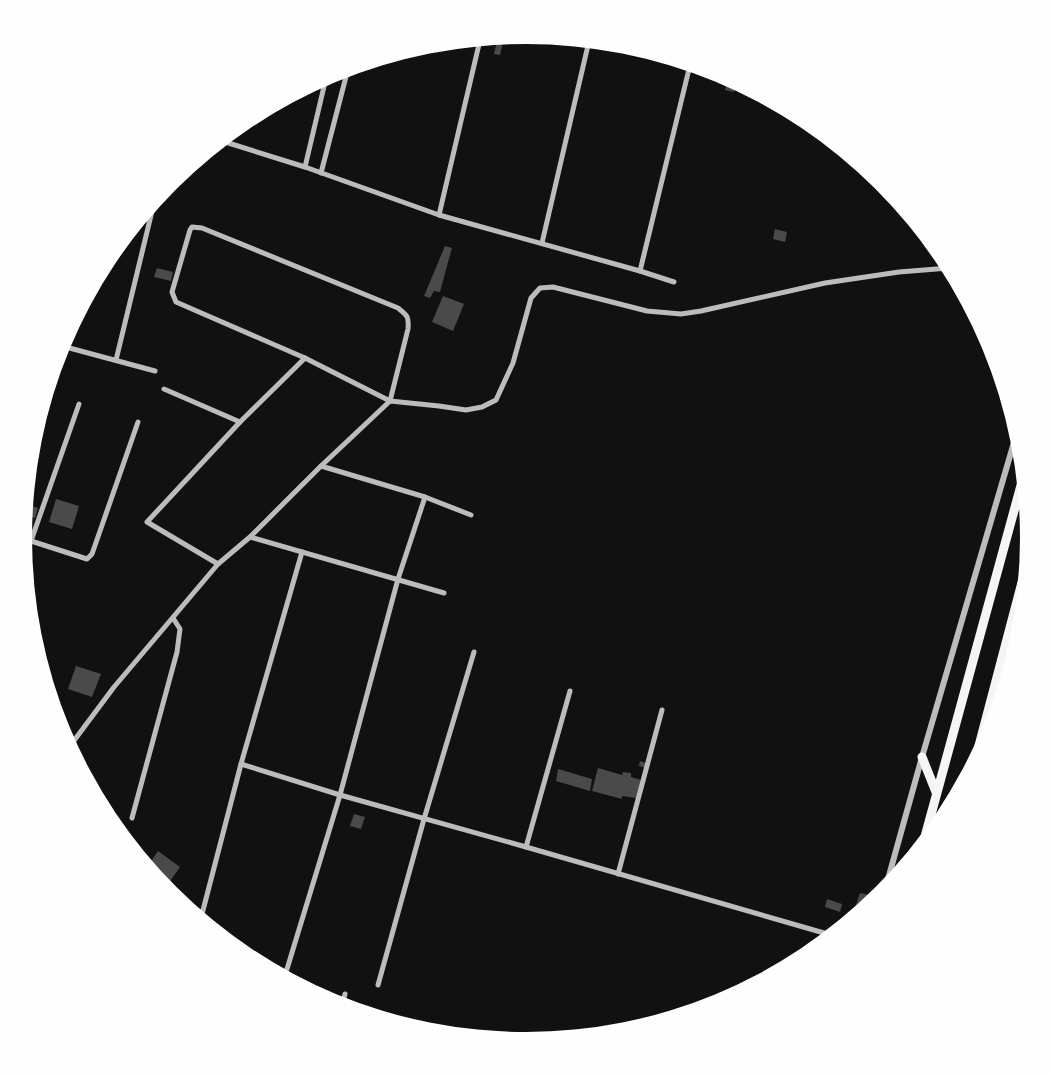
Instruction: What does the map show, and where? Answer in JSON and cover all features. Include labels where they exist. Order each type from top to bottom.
[{"type":"highway","points":[[928,825],[1018,496]]},
{"type":"highway","points":[[986,718],[1015,609]]},
{"type":"highway","points":[[922,757],[936,792]]},
{"type":"street","points":[[439,215],[478,46]]},
{"type":"street","points":[[542,243],[587,48]]},
{"type":"street","points":[[640,271],[688,71]]},
{"type":"street","points":[[321,173],[345,79]]},
{"type":"street","points":[[305,167],[324,88]]},
{"type":"street","points":[[230,143],[305,167],[439,215],[674,282]]},
{"type":"street","points":[[116,360],[150,218]]},
{"type":"street","points":[[75,739],[114,687],[218,564],[250,537],[390,401],[408,329],[409,320],[398,308],[202,228],[192,227],[172,292],[176,302],[305,358],[390,401],[466,410],[482,407],[496,400],[513,363],[531,298],[540,288],[553,288],[647,311],[681,314],[825,283],[899,272],[940,269]]},
{"type":"street","points":[[70,348],[154,370]]},
{"type":"street","points":[[218,564],[147,522],[240,422],[305,358]]},
{"type":"street","points":[[164,389],[240,422]]},
{"type":"street","points":[[32,538],[80,404]]},
{"type":"street","points":[[32,541],[87,559],[92,554],[138,422]]},
{"type":"street","points":[[890,873],[1012,449]]},
{"type":"street","points":[[321,466],[425,497],[471,515]]},
{"type":"street","points":[[287,969],[340,795],[398,580],[425,497]]},
{"type":"street","points":[[250,537],[444,593]]},
{"type":"street","points":[[203,911],[241,764],[302,552]]},
{"type":"street","points":[[132,818],[177,652],[180,629],[173,618]]},
{"type":"street","points":[[378,985],[424,819],[474,652]]},
{"type":"street","points":[[526,847],[570,691]]},
{"type":"street","points":[[618,874],[662,710]]},
{"type":"street","points":[[241,764],[340,795],[823,933]]},
{"type":"building","points":[[496,45],[502,45],[500,55],[494,54]]},
{"type":"building","points":[[726,86],[735,90],[734,92],[725,90]]},
{"type":"building","points":[[775,229],[787,232],[785,242],[773,239]]},
{"type":"building","points":[[445,246],[452,248],[440,292],[434,291],[430,298],[424,296]]},
{"type":"building","points":[[157,268],[173,272],[171,281],[154,277]]},
{"type":"building","points":[[443,296],[464,304],[453,331],[432,322]]},
{"type":"building","points":[[56,499],[79,506],[72,529],[49,522]]},
{"type":"building","points":[[34,507],[38,508],[35,518],[33,517]]},
{"type":"building","points":[[76,666],[101,674],[92,697],[68,689]]},
{"type":"building","points":[[640,761],[646,763],[645,768],[639,766]]},
{"type":"building","points":[[598,768],[622,775],[623,772],[631,773],[631,777],[641,780],[636,798],[622,796],[622,799],[592,791]]},
{"type":"building","points":[[558,769],[592,779],[590,791],[556,781]]},
{"type":"building","points":[[354,814],[365,817],[361,829],[350,826]]},
{"type":"building","points":[[158,851],[180,867],[171,880],[152,860]]},
{"type":"building","points":[[860,893],[868,895],[856,906]]},
{"type":"building","points":[[827,899],[842,904],[840,912],[825,907]]}]
